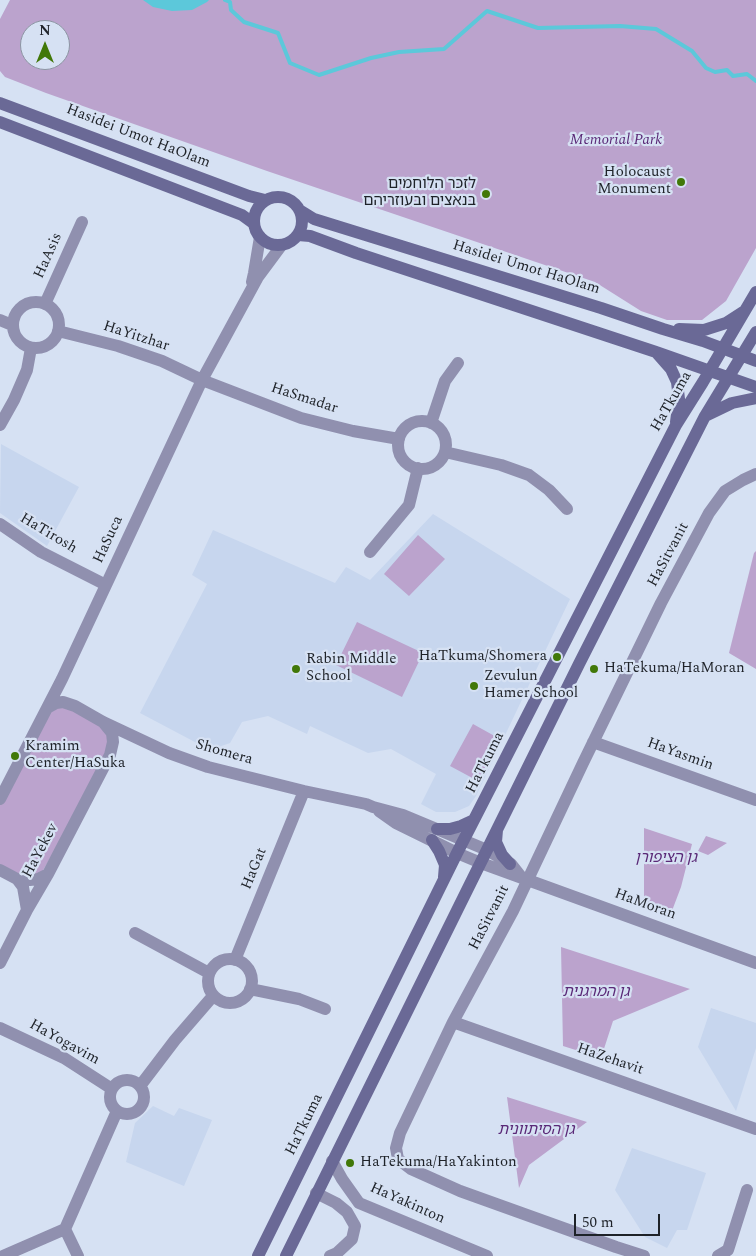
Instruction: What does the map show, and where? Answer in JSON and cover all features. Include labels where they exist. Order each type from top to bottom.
[{"type":"street","name":"Hasidei Umot HaOlam","points":[[2,102],[249,196],[265,200],[279,196],[286,198],[314,219],[601,308],[756,361]]},
{"type":"street","points":[[0,122],[242,215],[253,223]]},
{"type":"street","points":[[265,200],[256,209],[253,223],[255,231],[260,238],[273,245],[281,246],[289,243],[298,235],[302,225],[301,211]]},
{"type":"street","name":"HaAsis","points":[[45,304],[82,222]]},
{"type":"street","points":[[298,235],[310,236],[656,352],[756,388]]},
{"type":"street","name":"HaSuca","points":[[248,294],[260,238]]},
{"type":"street","name":"HaSuca","points":[[0,799],[62,679],[202,380],[258,277],[281,246]]},
{"type":"street","name":"HaTkuma","points":[[258,1256],[457,853],[676,425],[756,292]]},
{"type":"street","points":[[30,302],[45,304],[51,307],[58,318],[58,331],[51,342],[45,346],[31,348],[20,342],[13,332],[13,318],[17,311],[30,302]]},
{"type":"street","points":[[663,329],[704,330],[726,323],[747,309]]},
{"type":"street","points":[[0,320],[12,325]]},
{"type":"street","name":"HaYitzhar","points":[[58,331],[118,346],[162,361],[202,380]]},
{"type":"street","points":[[286,1256],[579,664],[706,416],[756,332]]},
{"type":"street","points":[[0,425],[14,400],[27,370],[31,348]]},
{"type":"street","points":[[656,352],[671,370],[676,382],[679,399],[676,425]]},
{"type":"street","points":[[431,423],[445,381],[458,363]]},
{"type":"street","name":"HaSmadar","points":[[202,380],[301,418],[353,431],[399,439]]},
{"type":"street","points":[[706,416],[732,403],[756,398]]},
{"type":"street","points":[[423,421],[431,423],[443,434],[445,452],[442,458],[432,467],[418,468],[411,466],[404,461],[398,447],[402,432],[408,426],[415,423],[423,421]]},
{"type":"street","points":[[445,452],[501,465],[528,476],[549,490],[567,509]]},
{"type":"street","points":[[370,552],[410,505],[418,468]]},
{"type":"street","name":"HaSitvanit","points":[[644,1256],[460,1191],[411,1169],[398,1159],[396,1148],[400,1133],[453,1022],[513,911],[525,878],[661,604],[709,513],[725,491],[756,474]]},
{"type":"street","name":"HaTirosh","points":[[0,524],[41,552],[106,585]]},
{"type":"street","name":"Shomera","points":[[62,679],[64,694],[75,706]]},
{"type":"street","name":"Shomera","points":[[47,708],[56,703],[63,702],[75,706],[103,722],[169,753],[208,767],[366,804],[403,815],[435,834],[457,853],[480,863]]},
{"type":"street","name":"HaYekev","points":[[103,722],[112,733],[113,742],[110,755]]},
{"type":"street","name":"HaYekev","points":[[0,962],[110,755],[126,739],[138,738]]},
{"type":"street","name":"HaYasmin","points":[[593,742],[756,800]]},
{"type":"street","name":"HaGat","points":[[235,960],[304,791]]},
{"type":"street","points":[[444,881],[445,865],[435,834],[474,820]]},
{"type":"street","points":[[497,830],[496,842],[510,864]]},
{"type":"street","name":"Shomera","points":[[435,834],[464,840],[486,850]]},
{"type":"street","name":"HaMoran","points":[[486,850],[510,864],[525,878]]},
{"type":"street","name":"HaMoran","points":[[480,863],[756,963]]},
{"type":"street","points":[[0,870],[17,879],[38,879],[48,874]]},
{"type":"street","points":[[17,879],[23,888],[27,910]]},
{"type":"street","points":[[135,933],[209,973]]},
{"type":"street","points":[[235,960],[247,968],[252,982],[247,995],[241,1000],[234,1003],[226,1003],[214,996],[208,985],[209,973],[212,968],[222,961],[235,960]]},
{"type":"street","points":[[250,989],[299,999],[325,1009]]},
{"type":"street","points":[[140,1086],[175,1040],[214,996]]},
{"type":"street","name":"HaZehavit","points":[[453,1022],[756,1129]]},
{"type":"street","name":"HaYogavim","points":[[0,1028],[64,1058],[112,1090]]},
{"type":"street","points":[[125,1080],[130,1080],[140,1086],[144,1096],[141,1106],[137,1110],[128,1114],[117,1111],[114,1108],[110,1099],[115,1085],[125,1080]]},
{"type":"street","points":[[3,1256],[65,1229],[117,1111]]},
{"type":"street","name":"HaYakinton","points":[[332,1161],[342,1179],[359,1202],[487,1256]]},
{"type":"street","points":[[718,1256],[728,1250],[747,1190]]},
{"type":"street","points":[[316,1193],[336,1203],[347,1212],[355,1226],[352,1239],[337,1253],[330,1256]]},
{"type":"street","points":[[65,1229],[78,1256]]},
{"type":"shaded area","points":[[1,444],[79,487],[47,546],[0,513]]},
{"type":"shaded area","points":[[433,514],[570,599],[476,796],[469,806],[455,812],[436,812],[421,804],[436,774],[391,749],[368,753],[310,726],[307,734],[268,716],[242,722],[230,743],[210,750],[140,713],[207,584],[192,575],[213,530],[335,583],[346,567],[370,580]]},
{"type":"shaded area","points":[[711,1008],[756,1023],[756,1048],[736,1111],[698,1047]]},
{"type":"shaded area","points":[[153,1106],[174,1116],[179,1108],[212,1120],[184,1186],[126,1162],[135,1123]]},
{"type":"shaded area","points":[[632,1148],[706,1173],[687,1230],[677,1230],[667,1248],[645,1237],[615,1190]]},
{"type":"green space","name":"Memorial Park","points":[[10,0],[756,0],[756,248],[726,301],[702,320],[667,320],[641,311],[595,282],[267,171],[46,93],[5,77],[0,71],[0,19]]},
{"type":"green space","points":[[418,535],[445,559],[409,596],[384,574]]},
{"type":"green space","points":[[756,551],[756,669],[729,653]]},
{"type":"green space","points":[[357,622],[423,653],[402,697],[336,665]]},
{"type":"green space","points":[[63,702],[112,733],[110,755],[38,879],[0,870],[0,799],[47,708]]},
{"type":"green space","points":[[473,724],[500,739],[478,781],[450,766]]},
{"type":"green space","name":"גן הציפורן","points":[[644,828],[692,844],[681,887],[670,916],[644,908]]},
{"type":"green space","points":[[706,836],[727,843],[708,855],[698,851]]},
{"type":"green space","name":"גן המרגנית","points":[[561,947],[690,989],[613,1021],[601,1058],[563,1046]]},
{"type":"green space","name":"גן הסיתוונית","points":[[507,1097],[587,1122],[529,1165],[519,1188]]},
{"type":"water","points":[[143,0],[209,0],[192,10],[172,11],[153,7]]},
{"type":"waterway","points":[[225,0],[230,2],[231,10],[244,22],[278,33],[290,63],[319,75],[371,58],[399,52],[444,49],[487,11],[538,28],[620,26],[656,29],[692,51],[706,68],[715,72],[727,70],[733,76],[747,74],[756,81]]},
{"type":"place","name":"Holocaust Monument","points":[[681,182]]},
{"type":"place","name":"לזכר הלוחמים בנאצים ובעוזריהם","points":[[486,194]]},
{"type":"place","name":"HaTkuma/Shomera","points":[[557,657]]},
{"type":"place","name":"Rabin Middle School","points":[[296,669]]},
{"type":"place","name":"HaTekuma/HaMoran","points":[[594,669]]},
{"type":"place","name":"Zevulun Hamer School","points":[[474,686]]},
{"type":"place","name":"Kramim Center/HaSuka","points":[[15,756]]},
{"type":"place","name":"HaTekuma/HaYakinton","points":[[350,1163]]}]
